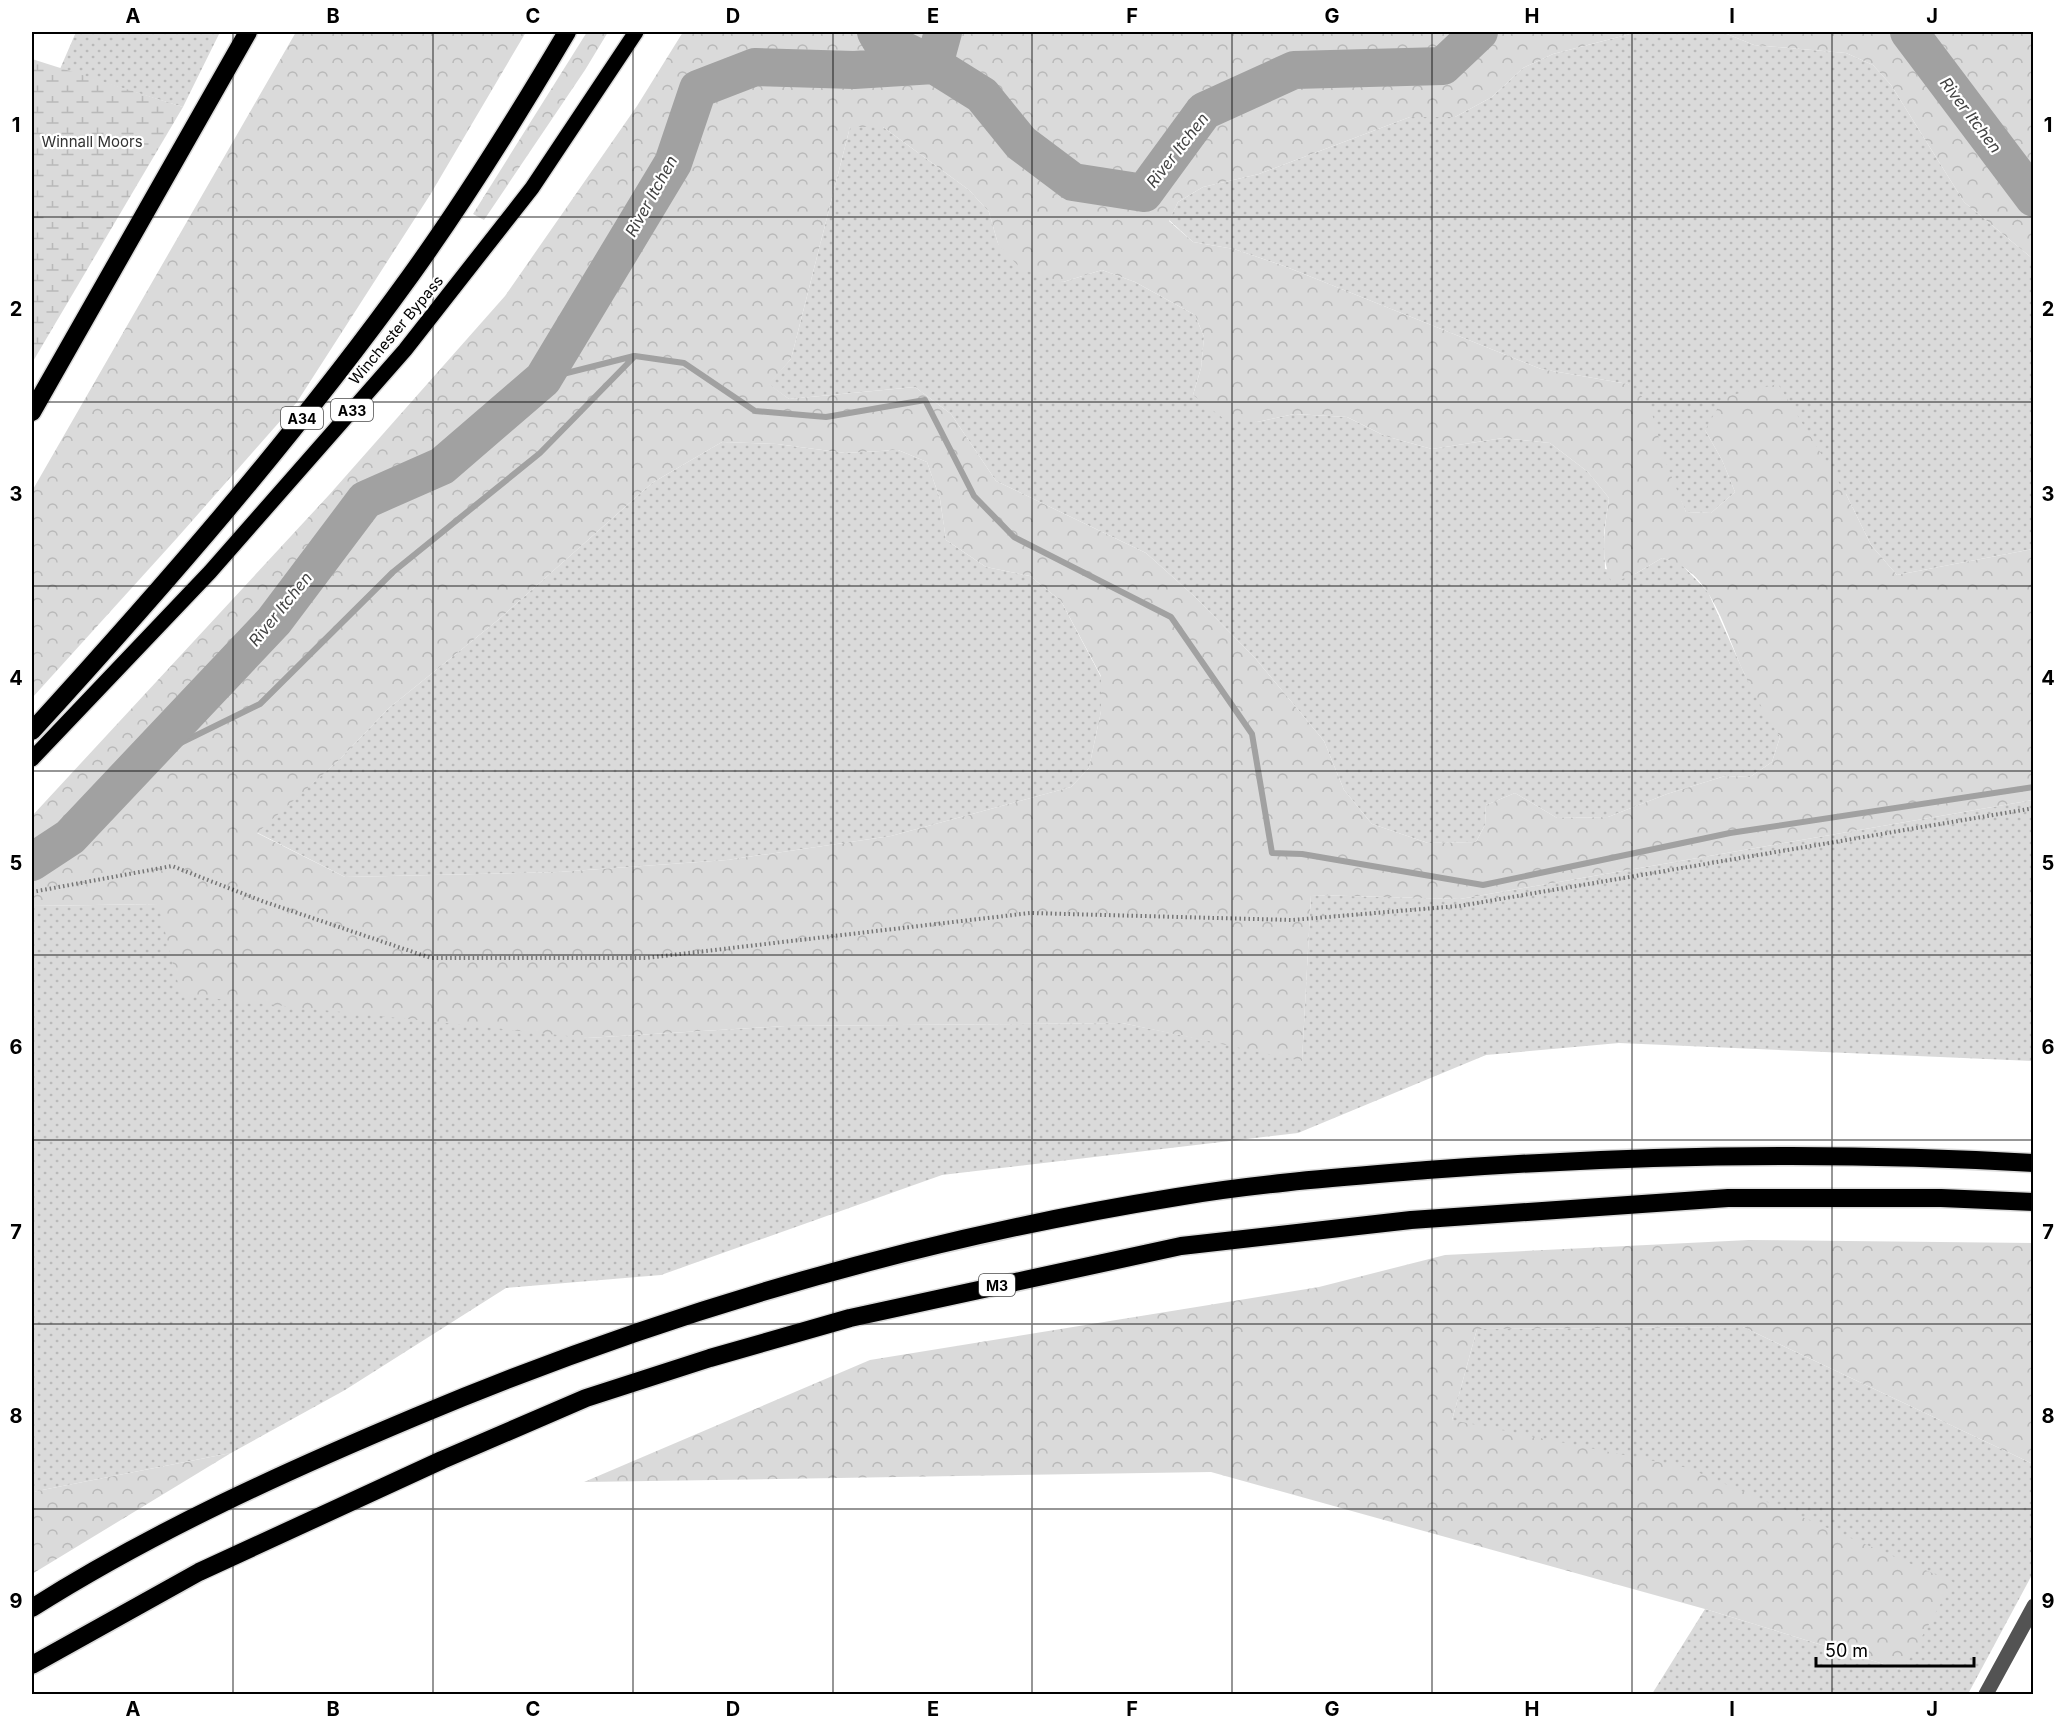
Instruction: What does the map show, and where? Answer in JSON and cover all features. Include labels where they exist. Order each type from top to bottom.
[{"type":"highway","points":[[32,412],[248,32]]},
{"type":"highway","name":"A34","points":[[32,731],[242,493],[358,345],[411,275],[480,174],[567,32]]},
{"type":"highway","points":[[32,1608],[170,1529],[352,1443],[517,1374],[692,1312],[886,1257],[1038,1223],[1181,1196],[1357,1176],[1537,1162],[1826,1157],[1958,1158],[2034,1163]]},
{"type":"highway","name":"M3","points":[[32,1665],[199,1572],[442,1460],[566,1407],[710,1358],[861,1316],[1181,1246],[1411,1220],[1728,1198],[1941,1197],[2034,1202]]},
{"type":"main road","name":"Winchester Bypass","points":[[32,759],[210,572],[405,350],[532,188],[636,32]]},
{"type":"street","points":[[1986,1695],[2034,1606]]},
{"type":"path","points":[[32,892],[172,866],[262,901],[430,958],[646,958],[1030,913],[1292,920],[1459,906],[2034,808]]},
{"type":"green space","points":[[76,32],[220,32],[183,107],[60,69]]},
{"type":"green space","points":[[296,32],[526,32],[430,195],[297,402],[32,698],[32,491]]},
{"type":"green space","points":[[587,32],[608,32],[484,220],[473,214]]},
{"type":"green space","points":[[683,32],[1638,32],[1553,54],[1523,68],[1492,97],[1455,117],[1410,117],[1259,174],[1203,187],[1178,202],[1169,221],[1193,242],[1234,249],[1284,266],[1541,369],[1628,384],[1649,403],[1666,463],[1686,512],[1711,513],[1735,492],[1722,460],[1705,430],[1724,397],[1778,384],[1846,494],[1871,545],[1897,575],[2033,549],[2033,800],[1460,899],[1311,895],[1302,1061],[1122,1023],[785,1026],[587,1038],[181,995],[158,904],[32,906],[32,816],[329,495],[505,296],[637,106]],"holes":[[[850,127],[883,127],[969,190],[989,212],[998,244],[1021,269],[1063,282],[1102,270],[1135,282],[1195,315],[1204,337],[1201,368],[1193,395],[1224,419],[1257,422],[1294,414],[1347,417],[1385,436],[1432,449],[1503,438],[1550,443],[1588,472],[1609,498],[1604,552],[1612,583],[1635,574],[1662,558],[1679,564],[1705,588],[1723,621],[1748,681],[1780,737],[1772,762],[1750,777],[1725,776],[1667,794],[1608,817],[1557,818],[1515,793],[1486,805],[1485,825],[1476,842],[1428,843],[1372,824],[1344,790],[1324,741],[1255,658],[1194,596],[1146,553],[996,481],[951,414],[915,387],[789,399],[769,384],[791,359]],[[722,442],[777,444],[845,453],[898,450],[927,462],[940,499],[946,540],[986,567],[1030,576],[1061,601],[1101,676],[1101,711],[1089,768],[1071,787],[891,836],[727,860],[558,872],[345,877],[257,833],[338,761],[389,708],[498,620],[652,483]]]},
{"type":"green space","points":[[1638,32],[1722,32],[1754,45],[1846,53],[1873,65],[1891,85],[1964,202],[2033,259],[2033,549],[1897,575],[1871,545],[1846,494],[1705,430],[1722,460],[1735,492],[1711,513],[1686,512],[1628,384],[1541,369],[1284,266],[1234,249],[1193,242],[1169,220],[1178,202],[1203,187],[1259,174],[1410,117],[1455,117],[1492,97],[1523,68],[1553,54]]},
{"type":"green space","points":[[1722,32],[2033,32],[2033,259],[1964,202],[1891,85],[1873,65],[1846,53],[1754,45]]},
{"type":"green space","name":"Winnall Moors","points":[[32,59],[183,107],[32,363]]},
{"type":"green space","points":[[850,127],[883,127],[969,190],[989,212],[998,244],[1063,282],[1102,270],[1135,282],[1195,315],[1204,337],[1201,368],[1193,395],[1257,422],[1294,414],[1347,417],[1385,436],[1432,449],[1503,438],[1550,443],[1588,472],[1609,498],[1604,533],[1605,569],[1635,574],[1662,558],[1679,562],[1708,592],[1744,673],[1780,737],[1772,762],[1750,777],[1725,776],[1667,794],[1608,817],[1557,818],[1515,793],[1486,805],[1485,825],[1476,842],[1428,843],[1372,824],[1344,790],[1324,741],[1255,658],[1194,596],[1146,553],[996,481],[951,414],[915,387],[789,399],[768,384],[791,359]]},
{"type":"green space","points":[[722,442],[777,444],[845,453],[898,450],[927,462],[940,499],[946,540],[986,567],[1030,576],[1061,601],[1101,677],[1101,711],[1089,768],[1071,787],[891,836],[727,860],[558,872],[345,877],[256,832],[338,761],[389,708],[498,620],[652,483]]},
{"type":"green space","points":[[2033,800],[2033,1061],[1619,1043],[1486,1055],[1298,1133],[942,1175],[661,1275],[506,1288],[345,1390],[231,1453],[32,1492],[32,906],[158,904],[587,1038],[785,1026],[1122,1023],[1302,1060],[1311,895],[1460,899]]},
{"type":"green space","points":[[1749,1240],[2033,1243],[2033,1464],[1743,1327],[1477,1329],[1452,1420],[1688,1468],[1953,1582],[1903,1670],[1705,1609],[1211,1472],[584,1482],[870,1360],[1319,1287],[1445,1255]]},
{"type":"green space","points":[[1743,1327],[2033,1464],[2033,1573],[1968,1694],[1652,1694],[1705,1609],[1903,1670],[1452,1420],[1477,1329]]},
{"type":"green space","points":[[231,1453],[32,1574],[32,1492]]},
{"type":"waterway","name":"River Itchen","points":[[876,32],[880,39],[934,65],[982,95],[1021,143],[1073,182],[1144,193],[1204,111],[1294,70],[1443,66],[1479,32]]},
{"type":"waterway","name":"River Itchen","points":[[934,65],[943,32]]},
{"type":"waterway","name":"River Itchen","points":[[1909,32],[2034,198]]},
{"type":"waterway","name":"River Itchen","points":[[32,862],[70,837],[274,621],[365,500],[442,466],[543,379],[673,163],[698,89],[755,67],[854,70],[934,65]]},
{"type":"waterway","name":"River Itchen","points":[[543,379],[634,356]]},
{"type":"waterway","points":[[142,762],[260,704],[393,572],[540,453],[635,356],[684,363],[755,411],[826,417],[925,400],[974,496],[1014,537],[1171,617],[1252,734],[1272,853],[1302,854],[1483,885],[1730,833],[2034,787]]}]
